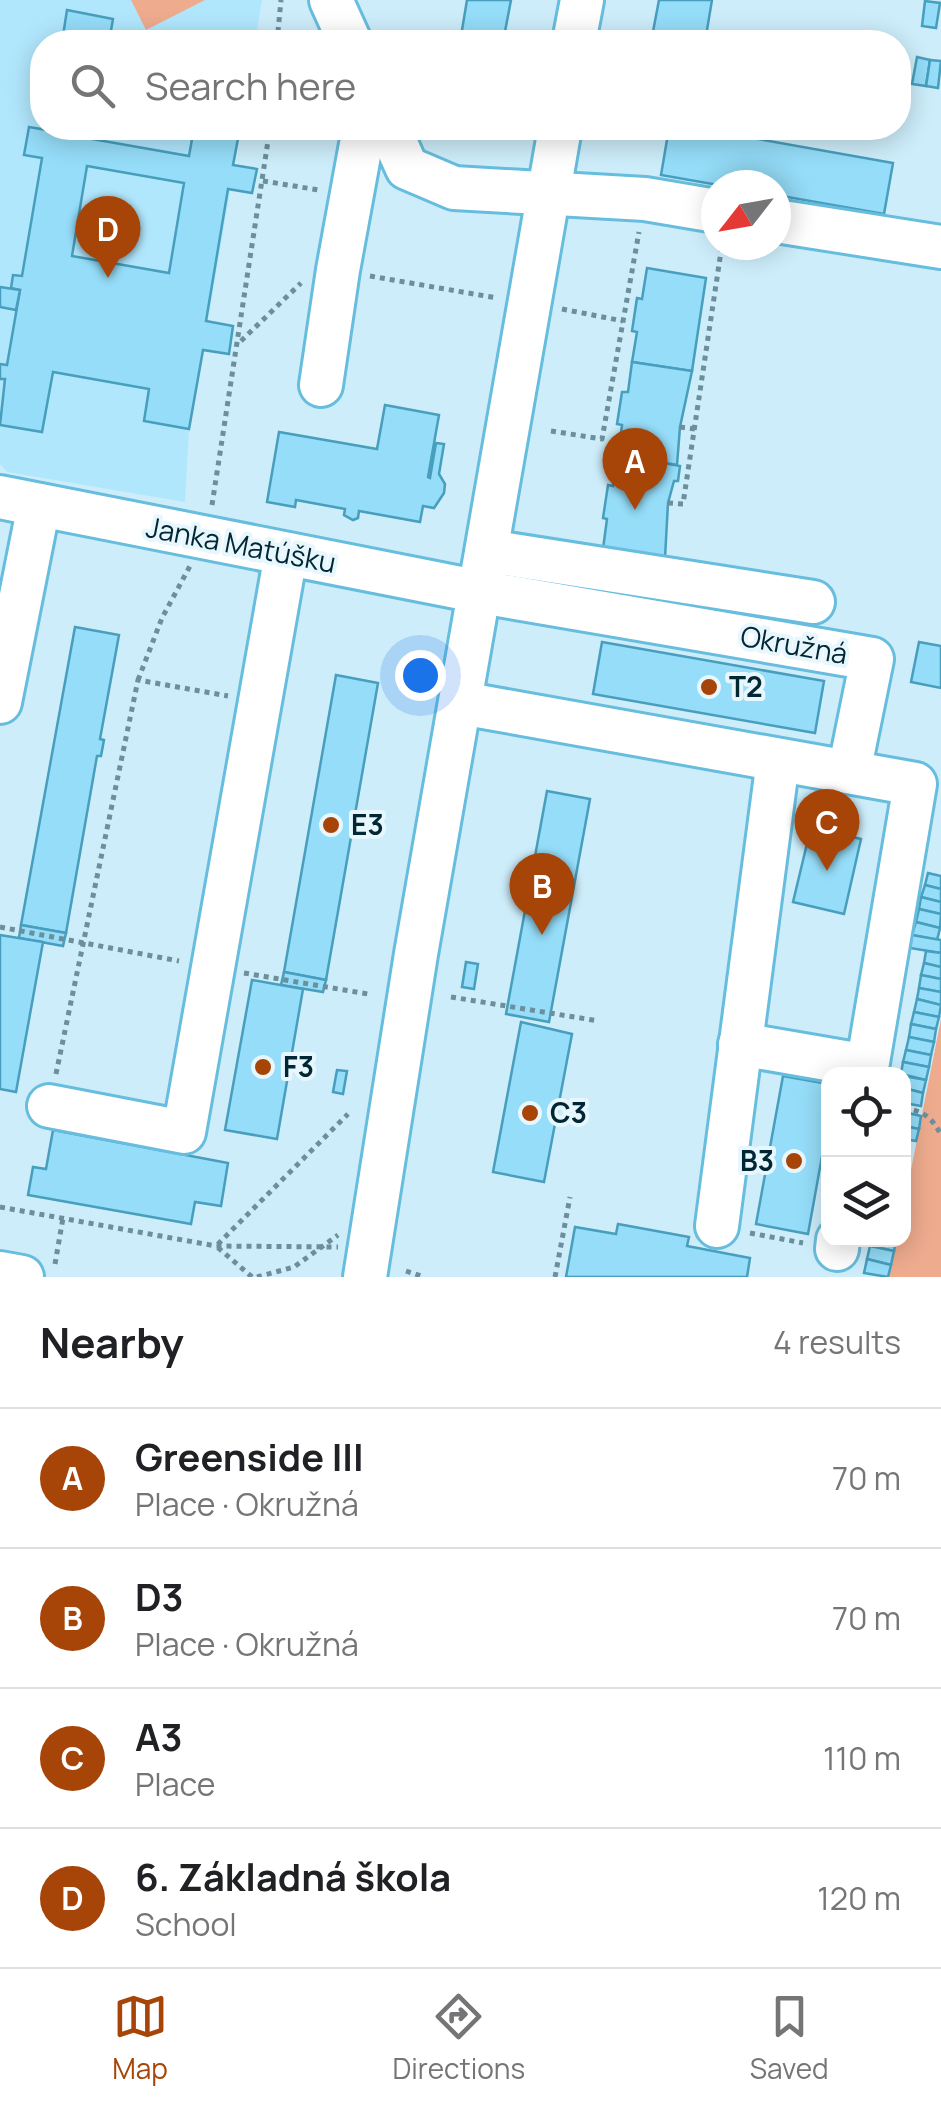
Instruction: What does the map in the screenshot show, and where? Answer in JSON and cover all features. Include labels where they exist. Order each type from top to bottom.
[{"type":"street","points":[[331,0],[345,30]]},
{"type":"street","points":[[576,30],[582,0]]},
{"type":"street","points":[[322,384],[362,140]]},
{"type":"street","points":[[394,140],[407,168],[454,188],[645,199],[701,208]]},
{"type":"street","points":[[365,1277],[416,954],[558,140]]},
{"type":"street","points":[[791,222],[941,247]]},
{"type":"street","points":[[0,702],[20,501]]},
{"type":"street","name":"Janka Matúšku","points":[[20,501],[286,554],[485,571]]},
{"type":"street","points":[[49,1106],[184,1132],[286,554]]},
{"type":"street","points":[[485,571],[813,602]]},
{"type":"street","name":"Okružná","points":[[485,571],[872,659],[849,772]]},
{"type":"street","points":[[461,703],[915,784],[867,1067]]},
{"type":"street","points":[[718,1226],[778,760]]},
{"type":"street","points":[[740,1044],[851,1067]]},
{"type":"street","points":[[0,1273],[22,1277]]},
{"type":"path","points":[[278,30],[281,0]]},
{"type":"path","points":[[49,1106],[138,680],[162,618],[206,538],[268,140]]},
{"type":"path","points":[[263,180],[330,192],[354,181]]},
{"type":"path","points":[[551,431],[602,439],[645,199]]},
{"type":"path","points":[[668,503],[684,504],[720,260]]},
{"type":"path","points":[[238,344],[318,268],[510,300]]},
{"type":"path","points":[[555,308],[623,321]]},
{"type":"path","points":[[680,427],[695,428]]},
{"type":"path","points":[[138,680],[260,702]]},
{"type":"path","points":[[0,927],[368,994]]},
{"type":"path","points":[[452,997],[600,1021]]},
{"type":"path","points":[[911,1109],[933,1119],[941,1135]]},
{"type":"path","points":[[216,1246],[348,1114]]},
{"type":"path","points":[[555,1277],[570,1197]]},
{"type":"path","points":[[0,1206],[216,1246],[324,1245]]},
{"type":"path","points":[[52,1277],[63,1218]]},
{"type":"path","points":[[216,1246],[255,1277],[294,1266],[351,1226],[373,1228]]},
{"type":"path","points":[[718,1226],[821,1242]]},
{"type":"path","points":[[406,1270],[424,1277]]},
{"type":"shaded area","points":[[0,0],[262,0],[257,30],[30,30],[30,140],[239,140],[189,429],[185,502],[7,472],[0,464]]},
{"type":"shaded area","points":[[131,0],[205,0],[146,30]]},
{"type":"shaded area","points":[[941,1019],[941,1277],[888,1277],[894,1247],[911,1247],[911,1170]]},
{"type":"building","points":[[467,0],[511,0],[505,30],[462,30]]},
{"type":"building","points":[[659,0],[712,0],[707,30],[653,30]]},
{"type":"building","points":[[925,1],[940,3],[936,28],[922,26]]},
{"type":"building","points":[[67,10],[113,19],[111,30],[64,30]]},
{"type":"building","points":[[917,57],[930,60],[926,86],[912,84]]},
{"type":"building","points":[[930,60],[941,61],[938,88],[926,86]]},
{"type":"building","points":[[29,127],[30,140],[98,140],[189,156],[192,140],[238,140],[233,165],[257,169],[252,193],[228,189],[206,321],[233,326],[229,354],[203,350],[189,429],[144,421],[149,389],[53,372],[42,432],[0,425],[5,379],[0,379],[0,364],[7,365],[20,290],[11,288],[13,275],[22,276],[42,158],[24,155]],"holes":[[[87,166],[184,183],[169,273],[72,256]]]},
{"type":"building","points":[[667,140],[764,140],[893,163],[884,214],[791,198],[791,170],[701,170],[701,182],[661,175]]},
{"type":"building","points":[[647,268],[706,278],[692,371],[632,362],[637,298],[642,299]]},
{"type":"building","points":[[0,287],[20,290],[16,310],[0,307]]},
{"type":"building","points":[[632,362],[692,371],[680,427],[677,465],[618,455],[622,425],[617,424],[622,392],[628,392]]},
{"type":"building","points":[[385,405],[439,415],[428,477],[436,443],[444,444],[439,474],[445,484],[444,493],[434,508],[423,506],[420,522],[359,511],[358,518],[353,520],[344,515],[345,509],[296,500],[295,507],[267,502],[279,432],[377,449]]},
{"type":"building","points":[[618,455],[680,466],[668,503],[665,558],[603,549],[608,485],[613,486]]},
{"type":"building","points":[[75,627],[119,635],[100,739],[104,740],[101,756],[97,756],[66,933],[21,925]]},
{"type":"building","name":"T2","points":[[602,642],[824,681],[815,733],[593,694]]},
{"type":"building","points":[[919,642],[941,646],[941,688],[911,682]]},
{"type":"building","name":"E3","points":[[336,675],[378,683],[326,980],[284,972]]},
{"type":"building","points":[[547,791],[590,799],[549,1022],[506,1014]]},
{"type":"building","points":[[811,827],[861,839],[844,914],[793,902]]},
{"type":"building","points":[[928,873],[941,876],[941,889],[925,885]]},
{"type":"building","points":[[925,885],[941,889],[941,902],[921,897]]},
{"type":"building","points":[[921,897],[941,902],[941,914],[919,909]]},
{"type":"building","points":[[919,909],[941,914],[940,928],[916,922]]},
{"type":"building","points":[[916,922],[940,928],[937,940],[912,935]]},
{"type":"building","points":[[21,925],[66,933],[63,946],[19,938]]},
{"type":"building","points":[[0,935],[43,942],[16,1092],[0,1089]]},
{"type":"building","points":[[912,935],[941,940],[941,953],[910,948]]},
{"type":"building","points":[[926,951],[941,953],[941,967],[924,963]]},
{"type":"building","points":[[466,962],[478,964],[474,989],[462,987]]},
{"type":"building","points":[[924,963],[941,967],[941,979],[921,975]]},
{"type":"building","points":[[284,972],[326,980],[323,992],[281,985]]},
{"type":"building","points":[[921,975],[941,979],[941,992],[919,988]]},
{"type":"building","name":"F3","points":[[252,980],[303,989],[277,1139],[225,1130]]},
{"type":"building","points":[[919,988],[941,992],[941,1005],[917,999]]},
{"type":"building","points":[[917,999],[941,1005],[939,1017],[914,1012]]},
{"type":"building","points":[[914,1012],[939,1017],[936,1029],[911,1024]]},
{"type":"building","name":"C3","points":[[521,1022],[572,1034],[544,1182],[493,1172]]},
{"type":"building","points":[[911,1024],[936,1029],[934,1042],[909,1037]]},
{"type":"building","points":[[909,1037],[934,1042],[931,1055],[906,1050]]},
{"type":"building","points":[[906,1050],[931,1055],[929,1067],[903,1062]]},
{"type":"building","points":[[903,1062],[929,1067],[926,1080],[911,1076],[911,1067],[902,1067]]},
{"type":"building","points":[[337,1070],[347,1071],[343,1094],[333,1092]]},
{"type":"building","name":"B3","points":[[783,1076],[821,1083],[821,1162],[808,1234],[756,1224]]},
{"type":"building","points":[[911,1077],[926,1080],[923,1093],[911,1090]]},
{"type":"building","points":[[911,1090],[923,1093],[921,1106],[911,1104]]},
{"type":"building","points":[[911,1114],[921,1116],[919,1129],[911,1127]]},
{"type":"building","points":[[911,1127],[919,1129],[916,1141],[911,1140]]},
{"type":"building","points":[[53,1130],[228,1163],[221,1206],[195,1202],[191,1224],[28,1195],[33,1167],[46,1169]]},
{"type":"building","points":[[618,1224],[689,1237],[687,1246],[750,1258],[747,1277],[566,1277],[575,1227],[616,1234]]},
{"type":"building","points":[[870,1247],[894,1251],[891,1265],[867,1259]]},
{"type":"building","points":[[867,1259],[891,1265],[888,1277],[864,1273]]},
{"type":"place","name":"6. Základná škola","points":[[108,278]]},
{"type":"place","name":"Greenside III","points":[[635,510]]},
{"type":"place","name":"T2","points":[[709,687]]},
{"type":"place","name":"E3","points":[[331,825]]},
{"type":"place","name":"A3","points":[[827,871]]},
{"type":"place","name":"D3","points":[[542,935]]},
{"type":"place","name":"F3","points":[[263,1067]]},
{"type":"place","name":"C3","points":[[530,1113]]},
{"type":"place","name":"B3","points":[[794,1161]]}]
